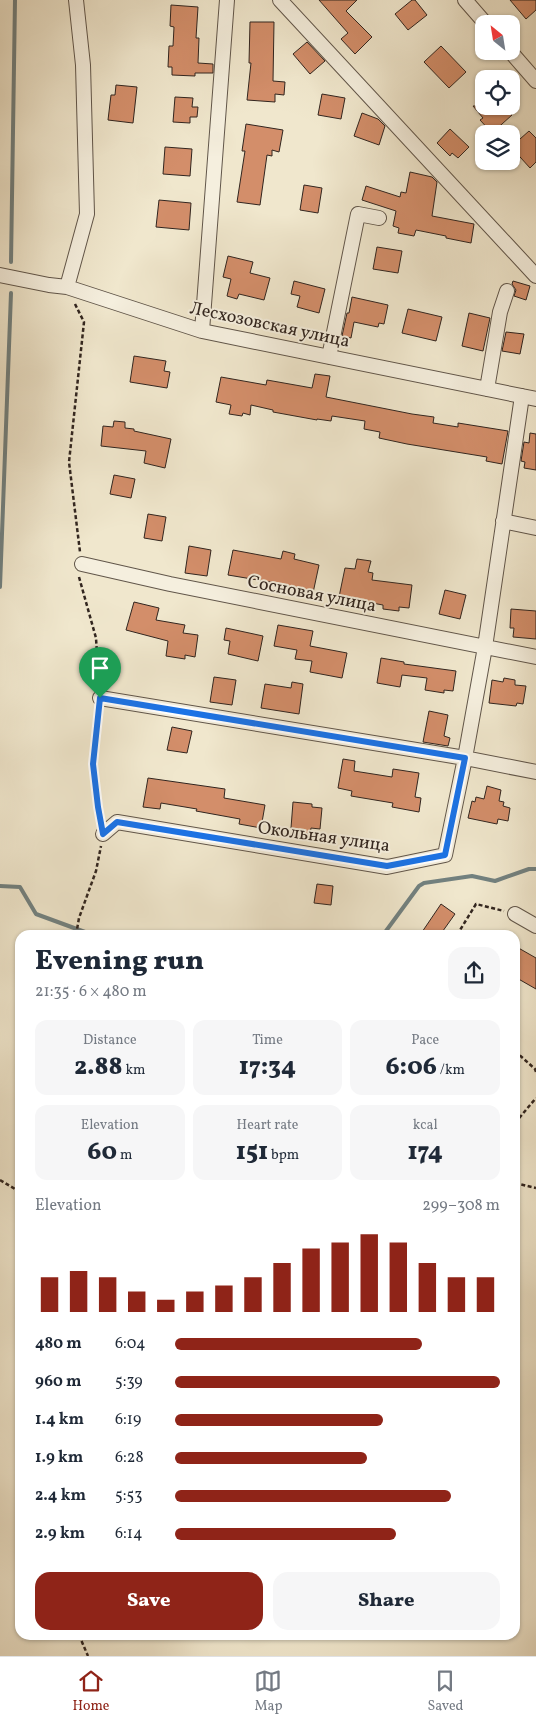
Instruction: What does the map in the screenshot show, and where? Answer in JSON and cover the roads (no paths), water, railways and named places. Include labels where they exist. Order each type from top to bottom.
[{"type":"street","points":[[67,287],[87,214],[83,64],[76,0]]},
{"type":"street","points":[[202,331],[227,0]]},
{"type":"street","points":[[280,0],[536,276]]},
{"type":"street","points":[[465,0],[478,15]]},
{"type":"street","points":[[518,60],[536,81]]},
{"type":"street","points":[[329,357],[358,214],[379,218]]},
{"type":"street","name":"Лесхозовская улица","points":[[0,275],[67,287],[202,331],[529,397]]},
{"type":"street","points":[[487,389],[500,312],[507,291]]},
{"type":"street","points":[[465,758],[485,647],[503,521],[529,397]]},
{"type":"street","points":[[503,521],[536,528]]},
{"type":"street","name":"Сосновая улица","points":[[82,564],[170,584],[536,657]]},
{"type":"street","points":[[100,698],[465,758],[536,772]]},
{"type":"street","name":"Окольная улица","points":[[103,834],[117,822],[387,866],[445,855],[465,758]]},
{"type":"street","points":[[516,914],[536,926]]},
{"type":"waterway","points":[[11,262],[15,0]]},
{"type":"waterway","points":[[0,587],[11,293]]},
{"type":"waterway","points":[[387,930],[419,886],[424,883],[472,876],[495,881],[529,869],[536,869]]},
{"type":"waterway","points":[[0,886],[20,887],[36,914],[80,930]]}]
